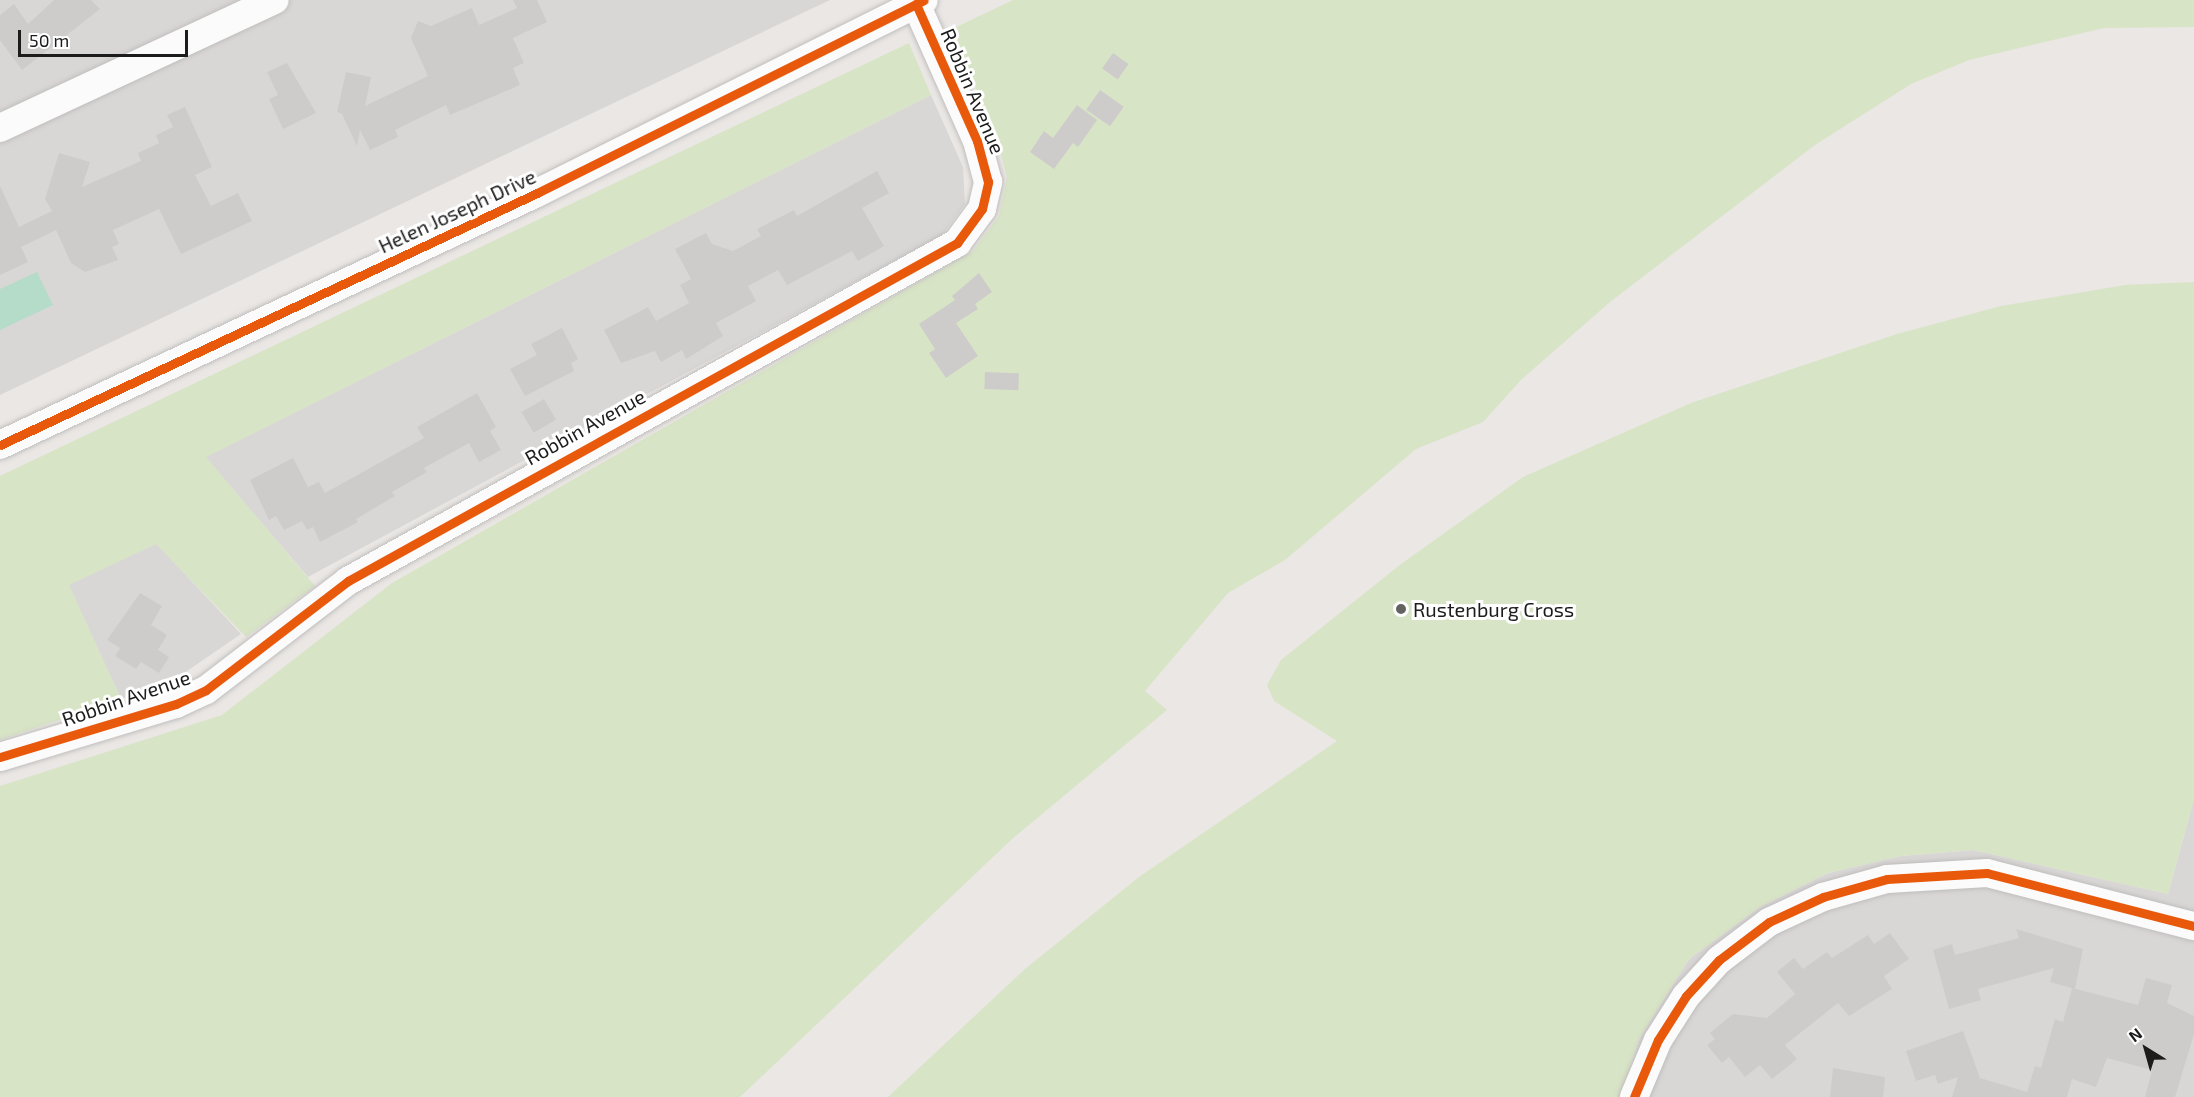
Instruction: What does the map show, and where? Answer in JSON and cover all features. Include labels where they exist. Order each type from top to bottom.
[{"type":"street","points":[[0,128],[275,0]]},
{"type":"street","name":"Helen Joseph Drive","points":[[0,446],[537,194],[920,2]]},
{"type":"street","name":"Robbin Avenue","points":[[0,757],[155,711],[206,690],[348,581],[957,243],[982,209],[988,182],[977,141],[920,2]]},
{"type":"street","points":[[1634,1097],[1669,1022],[1686,996],[1719,960],[1768,921],[1823,897],[1887,879],[1987,873],[2194,926]]},
{"type":"shaded area","points":[[0,0],[830,0],[0,395]]},
{"type":"shaded area","points":[[931,95],[963,167],[965,204],[942,235],[308,577],[205,457]]},
{"type":"shaded area","points":[[156,543],[241,634],[171,682],[121,699],[68,585]]},
{"type":"shaded area","points":[[2194,799],[2194,1097],[1622,1097],[1639,1039],[1689,959],[1761,906],[1828,873],[1901,856],[1973,850],[2168,894]]},
{"type":"green space","points":[[1013,0],[2194,0],[2194,27],[2104,28],[1969,60],[1911,84],[1815,145],[1610,302],[1521,380],[1483,422],[1416,449],[1285,560],[1228,593],[1145,691],[1167,710],[1011,840],[740,1097],[0,1097],[0,786],[222,715],[392,583],[973,251],[999,216],[1007,177],[994,129],[950,30]]},
{"type":"green space","points":[[909,43],[931,95],[206,457],[315,586],[246,637],[156,544],[69,585],[121,699],[0,740],[0,476]]},
{"type":"green space","points":[[37,272],[53,305],[0,330],[0,289]]},
{"type":"green space","points":[[2194,282],[2194,799],[2168,894],[1973,850],[1901,856],[1828,873],[1761,906],[1689,959],[1639,1039],[1622,1097],[888,1097],[1025,969],[1139,877],[1337,741],[1274,701],[1267,685],[1281,660],[1401,564],[1523,477],[1691,403],[1897,334],[2001,306],[2125,285]]},
{"type":"building","points":[[54,0],[91,0],[100,9],[22,70],[0,40],[0,15],[14,4],[28,24]]},
{"type":"building","points":[[513,0],[537,0],[547,22],[513,38],[524,63],[513,68],[520,85],[450,115],[446,105],[395,130],[398,137],[370,150],[360,130],[357,146],[342,114],[337,112],[346,72],[371,77],[365,106],[428,76],[411,38],[418,21],[431,26],[472,8],[479,25],[517,8]]},
{"type":"building","points":[[1113,53],[1129,64],[1118,79],[1102,69]]},
{"type":"building","points":[[287,63],[316,113],[283,129],[269,99],[278,95],[267,72]]},
{"type":"building","points":[[1100,90],[1124,107],[1110,126],[1086,110]]},
{"type":"building","points":[[1077,105],[1097,120],[1078,147],[1073,143],[1054,169],[1030,152],[1044,131],[1053,138]]},
{"type":"building","points":[[185,107],[212,167],[195,175],[211,206],[238,193],[252,221],[181,254],[159,209],[113,230],[119,244],[112,247],[118,260],[85,272],[71,263],[56,230],[21,247],[28,262],[0,275],[0,186],[19,227],[52,211],[45,199],[59,153],[90,162],[82,187],[141,161],[138,153],[159,143],[156,135],[173,127],[167,115]]},
{"type":"building","points":[[877,171],[889,193],[862,208],[884,246],[858,261],[852,251],[787,285],[778,270],[748,286],[756,301],[716,323],[723,336],[686,359],[682,350],[661,362],[655,351],[621,363],[604,330],[648,307],[656,321],[689,303],[680,285],[691,279],[675,249],[706,233],[712,244],[733,251],[761,236],[757,229],[794,210],[797,216]]},
{"type":"building","points":[[979,273],[992,292],[975,304],[978,309],[956,323],[978,356],[946,378],[929,353],[935,349],[919,324],[955,300],[952,296]]},
{"type":"building","points":[[562,328],[578,359],[571,363],[574,371],[525,396],[510,369],[537,355],[531,344]]},
{"type":"building","points":[[985,372],[1019,373],[1018,390],[984,389]]},
{"type":"building","points":[[477,393],[496,427],[490,431],[501,450],[479,462],[469,443],[424,468],[427,472],[392,492],[395,496],[356,519],[358,522],[320,542],[313,527],[307,530],[302,521],[284,530],[276,516],[269,520],[250,480],[293,458],[308,487],[319,482],[325,493],[424,438],[417,427]]},
{"type":"building","points":[[544,399],[556,420],[533,433],[521,412]]},
{"type":"building","points":[[140,593],[162,606],[151,625],[167,635],[158,650],[169,657],[159,673],[141,662],[136,669],[115,656],[120,648],[107,640]]},
{"type":"building","points":[[2016,929],[2083,949],[2075,989],[2050,982],[2054,968],[1978,989],[1981,1000],[1949,1009],[1933,950],[1952,944],[1955,955],[2019,938]]},
{"type":"building","points":[[1890,933],[1909,959],[1884,976],[1892,989],[1849,1016],[1838,1003],[1785,1045],[1797,1059],[1772,1079],[1760,1065],[1745,1077],[1729,1057],[1722,1063],[1707,1045],[1715,1039],[1710,1033],[1733,1014],[1767,1018],[1795,994],[1777,972],[1794,958],[1803,969],[1827,952],[1832,958],[1868,935],[1874,944]]},
{"type":"building","points":[[2146,978],[2172,985],[2167,1003],[2194,1016],[2194,1034],[2175,1097],[2145,1097],[2152,1070],[2107,1058],[2096,1087],[2072,1079],[2067,1097],[1952,1097],[1958,1077],[1938,1084],[1935,1075],[1916,1081],[1906,1051],[1963,1031],[1980,1078],[2027,1092],[2035,1066],[2041,1068],[2055,1019],[2063,1022],[2072,988],[2138,1005]]},
{"type":"building","points":[[1833,1068],[1885,1077],[1883,1097],[1830,1097]]},
{"type":"cycle path","points":[[0,445],[537,193],[924,0]]},
{"type":"cycle path","points":[[0,757],[176,704],[206,690],[348,581],[957,243],[982,209],[988,182],[977,141],[916,4]]},
{"type":"cycle path","points":[[1634,1097],[1658,1040],[1686,996],[1719,960],[1769,922],[1823,897],[1887,879],[1987,873],[2194,926]]},
{"type":"place","name":"Rustenburg Cross","points":[[1401,609]]}]
